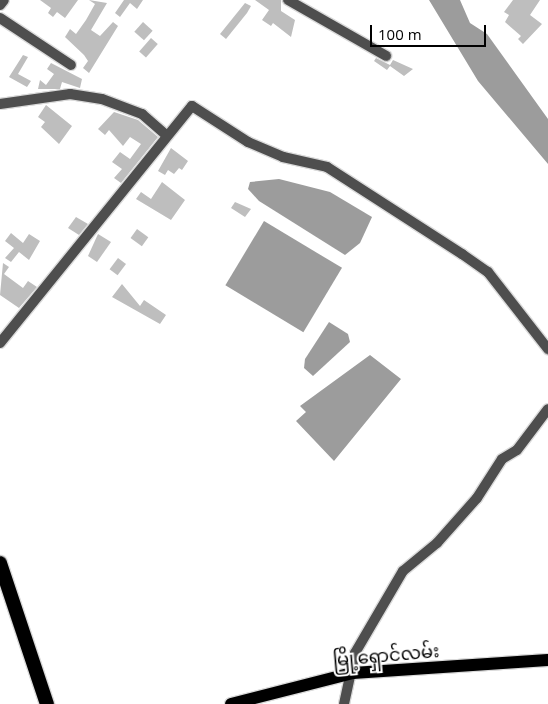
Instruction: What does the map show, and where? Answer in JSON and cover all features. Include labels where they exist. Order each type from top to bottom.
[{"type":"highway","points":[[0,563],[47,704]]},
{"type":"main road","name":"မြို့ရှောင်လမ်း","points":[[231,704],[353,673],[548,660]]},
{"type":"street","points":[[0,5],[4,0]]},
{"type":"street","points":[[288,0],[386,56]]},
{"type":"street","points":[[0,18],[71,65]]},
{"type":"street","points":[[0,104],[70,94],[102,99],[142,114],[165,134]]},
{"type":"street","points":[[0,343],[165,134],[192,106],[248,142],[283,157],[327,167],[488,272],[548,348]]},
{"type":"street","points":[[344,704],[353,673],[355,654],[365,632],[403,571],[437,543],[477,498],[502,459],[517,450],[548,409]]},
{"type":"shaded area","points":[[429,0],[460,0],[470,23],[487,34],[548,119],[548,164],[478,81]]},
{"type":"shaded area","points":[[279,179],[330,192],[372,217],[360,243],[345,255],[259,201],[248,189],[250,182]]},
{"type":"shaded area","points":[[264,221],[342,268],[303,332],[225,285]]},
{"type":"shaded area","points":[[329,322],[348,334],[350,342],[313,376],[304,368],[305,359]]},
{"type":"shaded area","points":[[370,355],[401,379],[334,461],[296,421],[306,412],[300,406]]},
{"type":"building","points":[[40,0],[78,0],[65,18],[57,12],[53,17],[48,13],[51,8]]},
{"type":"building","points":[[89,0],[107,3],[91,30],[100,36],[113,22],[118,26],[89,73],[83,68],[88,61],[84,55],[65,37],[70,29],[76,34],[86,20],[95,4]]},
{"type":"building","points":[[124,0],[143,0],[137,9],[130,3],[120,17],[115,13]]},
{"type":"building","points":[[255,0],[281,0],[281,11],[295,20],[291,37],[273,23],[271,26],[262,20],[269,10]]},
{"type":"building","points":[[513,0],[540,0],[530,15],[542,24],[523,44],[518,39],[521,36],[505,22],[509,15],[504,12]]},
{"type":"building","points":[[245,3],[251,6],[226,39],[220,34]]},
{"type":"building","points":[[143,22],[153,31],[144,40],[134,32]]},
{"type":"building","points":[[151,38],[158,44],[146,57],[139,52]]},
{"type":"building","points":[[23,55],[28,57],[18,74],[31,81],[27,87],[9,77]]},
{"type":"building","points":[[376,58],[390,65],[393,60],[413,69],[404,76],[390,66],[387,70],[374,61]]},
{"type":"building","points":[[51,63],[82,79],[80,88],[62,82],[60,89],[38,89],[40,80],[46,85],[54,74],[47,69]]},
{"type":"building","points":[[46,105],[72,126],[59,144],[41,127],[45,122],[38,117]]},
{"type":"building","points":[[114,112],[138,120],[158,137],[121,183],[114,178],[122,169],[112,162],[120,152],[130,159],[141,144],[130,137],[123,146],[109,130],[105,135],[98,129]]},
{"type":"building","points":[[171,148],[188,161],[182,170],[179,168],[174,174],[168,170],[165,175],[158,171]]},
{"type":"building","points":[[162,182],[185,200],[171,220],[136,199],[141,192],[151,199]]},
{"type":"building","points":[[235,202],[251,209],[245,217],[231,208]]},
{"type":"building","points":[[76,217],[88,224],[79,235],[68,228]]},
{"type":"building","points":[[137,229],[148,237],[142,246],[131,238]]},
{"type":"building","points":[[11,233],[23,243],[29,234],[40,241],[29,260],[19,252],[11,262],[5,258],[14,248],[5,241]]},
{"type":"building","points":[[98,234],[111,242],[97,262],[88,256]]},
{"type":"building","points":[[118,258],[126,264],[118,275],[110,269]]},
{"type":"building","points":[[3,263],[9,267],[4,274],[23,288],[28,281],[37,287],[19,308],[0,295]]},
{"type":"building","points":[[122,284],[140,306],[144,300],[166,315],[160,324],[112,297]]}]
